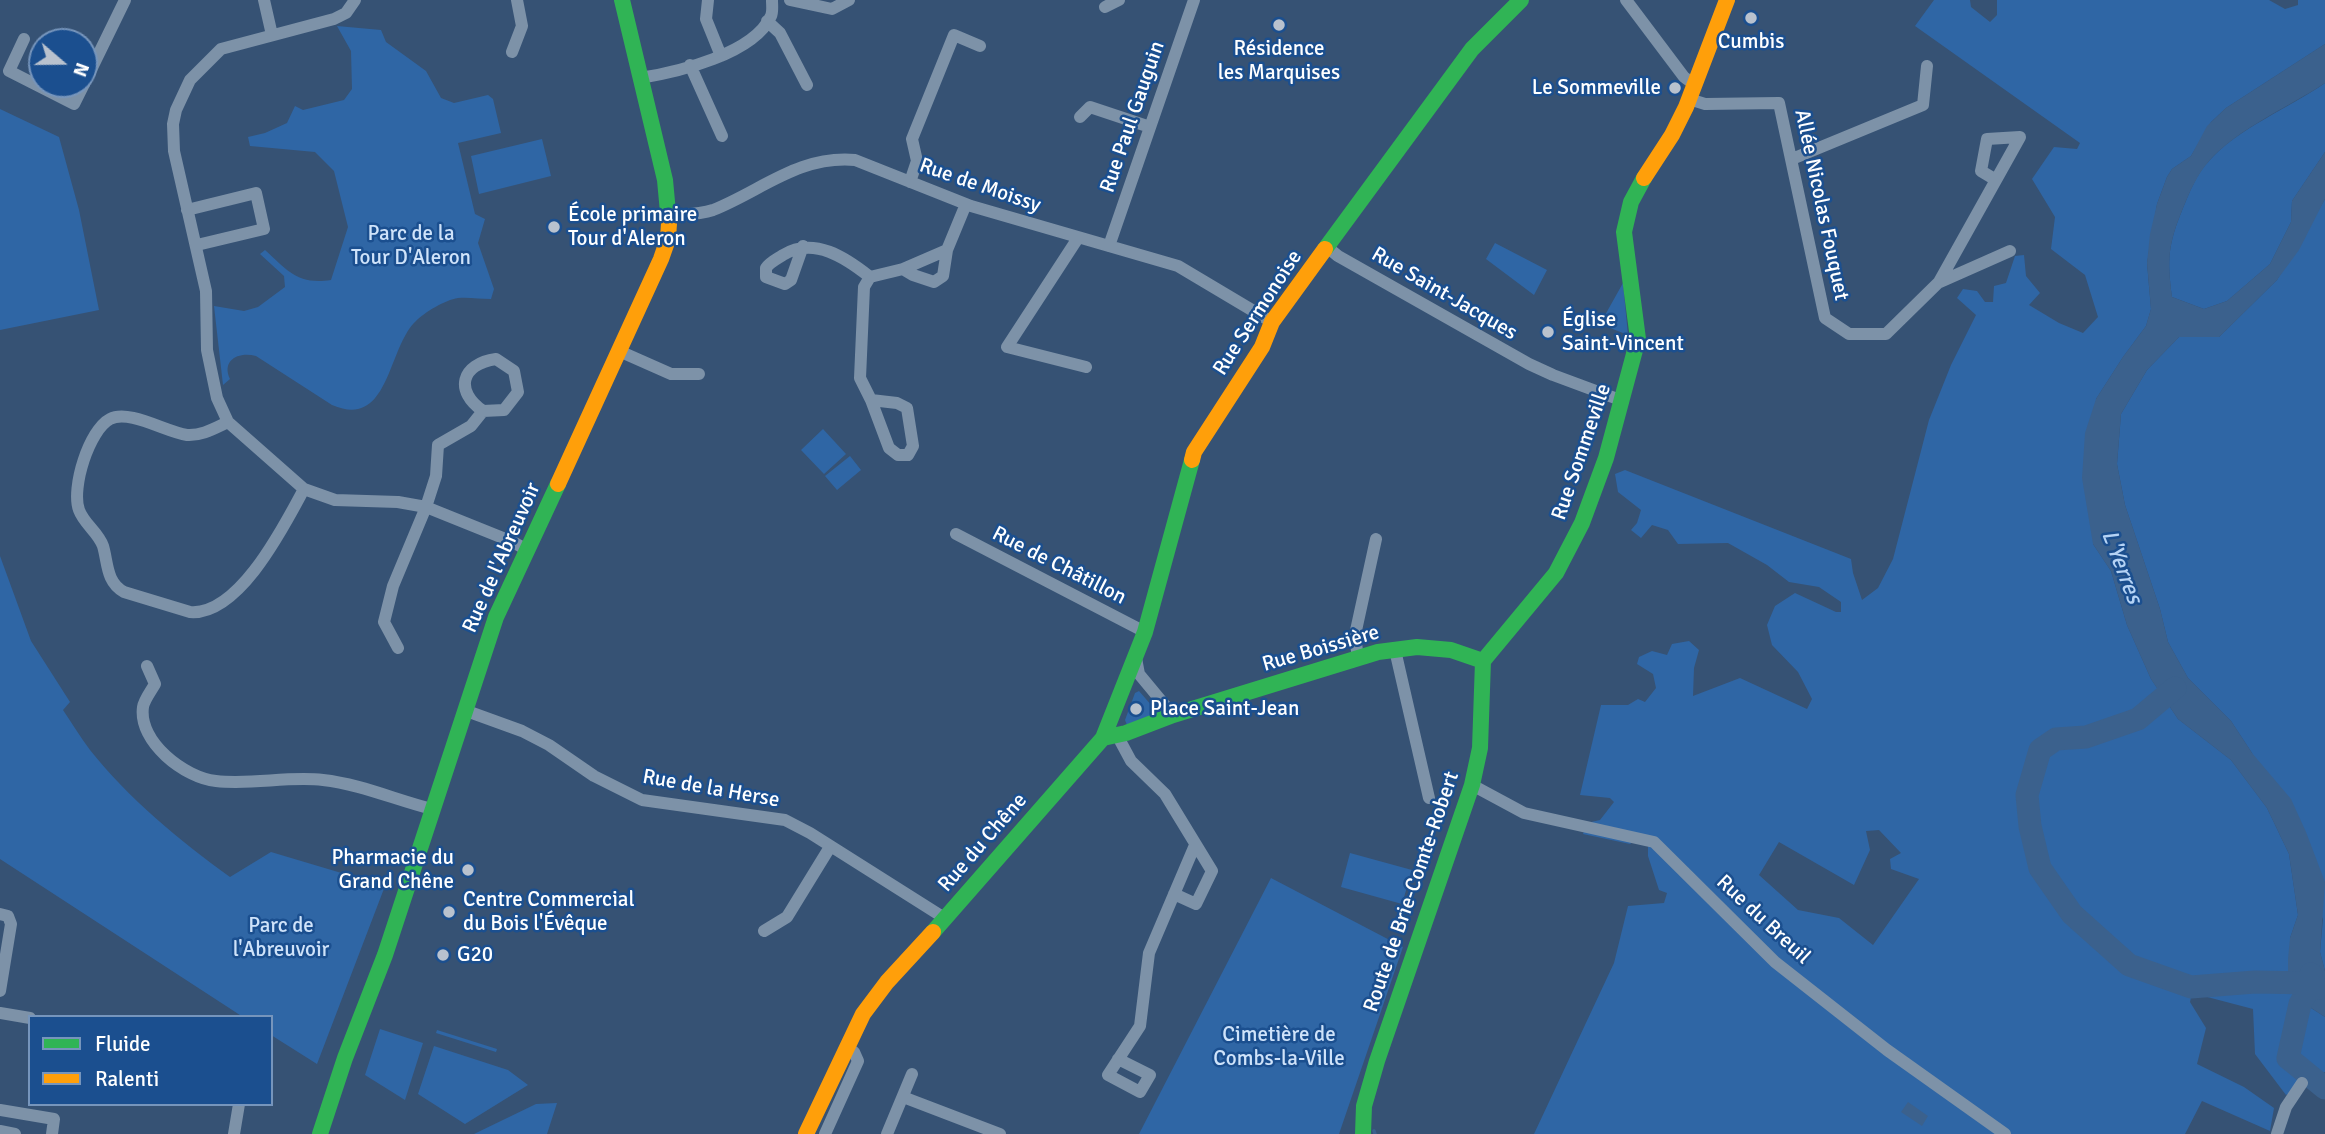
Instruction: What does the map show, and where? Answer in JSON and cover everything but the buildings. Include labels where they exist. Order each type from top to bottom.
[{"type":"street","points":[[98,55],[125,0]]},
{"type":"street","points":[[264,0],[272,35]]},
{"type":"street","points":[[355,0],[346,13],[334,19],[221,50],[196,74],[181,97],[173,124],[173,139],[206,291],[207,350],[217,398],[228,422],[304,489],[335,500],[398,502],[426,507],[527,550]]},
{"type":"street","points":[[512,52],[522,26],[517,0]]},
{"type":"street","name":"Rue de l'Abreuvoir","points":[[320,1134],[345,1058],[385,956],[496,617],[661,260],[668,239],[669,215],[665,180],[622,0]]},
{"type":"street","points":[[708,0],[706,19],[720,56]]},
{"type":"street","points":[[640,78],[720,56],[754,40],[772,15],[772,0]]},
{"type":"street","points":[[790,0],[832,9],[849,0]]},
{"type":"street","points":[[1105,7],[1119,0]]},
{"type":"street","name":"Rue Paul Gauguin","points":[[1109,246],[1194,0]]},
{"type":"street","name":"Rue Sermonoise","points":[[1136,658],[1194,452],[1262,347],[1272,322],[1472,49],[1521,0]]},
{"type":"street","points":[[1626,0],[1685,77],[1692,92]]},
{"type":"street","name":"Rue Sommeville","points":[[1483,661],[1556,573],[1582,523],[1623,401],[1638,339],[1624,223],[1629,206],[1679,123],[1727,0]]},
{"type":"street","points":[[767,21],[780,33],[807,85]]},
{"type":"street","points":[[910,182],[917,161],[912,139],[954,35],[981,46]]},
{"type":"street","points":[[24,39],[9,71],[28,81]]},
{"type":"street","points":[[690,65],[722,136]]},
{"type":"street","points":[[1792,159],[1923,105],[1927,66]]},
{"type":"street","name":"Allée Nicolas Fouquet","points":[[1692,92],[1705,104],[1779,103],[1825,317],[1849,334],[1886,334],[1939,282],[1996,180]]},
{"type":"street","points":[[62,98],[74,104],[77,98]]},
{"type":"street","points":[[1080,117],[1090,107],[1150,127]]},
{"type":"street","name":"Rue de Moissy","points":[[669,215],[711,211],[813,162],[835,158],[855,160],[966,204],[1178,266],[1272,322]]},
{"type":"street","points":[[187,210],[256,193],[264,229],[197,245]]},
{"type":"street","points":[[903,269],[934,282],[943,275],[947,250],[966,204]]},
{"type":"street","points":[[1078,238],[1007,346],[1086,367]]},
{"type":"street","points":[[803,246],[848,260],[870,277]]},
{"type":"street","name":"Rue Saint-Jacques","points":[[1327,247],[1331,252],[1553,375],[1623,401]]},
{"type":"street","points":[[871,400],[897,403],[907,408],[913,446],[908,455],[898,455],[889,448],[860,378],[864,287],[870,277],[903,269],[947,250]]},
{"type":"street","points":[[1939,282],[2010,251]]},
{"type":"street","points":[[619,351],[671,374],[699,374]]},
{"type":"street","points":[[398,648],[384,622],[393,586],[436,477],[438,445],[471,426],[483,411],[505,410],[518,392],[514,371],[496,359],[480,361],[468,372],[464,387],[470,402],[483,411]]},
{"type":"street","points":[[228,422],[206,432],[187,435],[118,416],[97,429],[92,437],[78,485],[77,501],[82,515],[99,537],[111,581],[116,587],[124,592],[190,612],[218,606],[264,559],[304,489]]},
{"type":"street","name":"Rue de Châtillon","points":[[956,534],[1145,632]]},
{"type":"street","points":[[1358,659],[1355,635],[1376,539]]},
{"type":"street","name":"Rue Boissière","points":[[1110,737],[1172,715],[1395,650],[1417,647],[1451,650],[1483,661]]},
{"type":"street","points":[[1395,650],[1429,798]]},
{"type":"street","points":[[1136,658],[1139,674],[1172,715]]},
{"type":"street","name":"Rue du Chêne","points":[[806,1134],[863,1014],[879,993],[1110,737],[1136,658]]},
{"type":"street","name":"Route de Brie-Comte-Robert","points":[[1363,1134],[1364,1106],[1377,1061],[1472,785],[1480,748],[1483,661]]},
{"type":"street","points":[[147,666],[155,684],[143,706],[144,725],[158,748],[192,772],[216,781],[300,778],[326,780],[432,809]]},
{"type":"street","name":"Rue de la Herse","points":[[464,710],[522,731],[549,745],[594,776],[642,800],[785,820],[946,919]]},
{"type":"street","points":[[1110,737],[1165,794],[1212,871],[1196,904],[1174,894]]},
{"type":"street","name":"Rue du Breuil","points":[[1472,785],[1524,813],[1654,842],[1775,962],[1887,1051],[2006,1134]]},
{"type":"street","points":[[1118,1059],[1140,1026],[1149,953],[1195,845]]},
{"type":"street","points":[[764,931],[787,917],[830,847]]},
{"type":"street","points":[[0,914],[8,916],[11,924],[0,991]]},
{"type":"street","points":[[0,1013],[28,1018]]},
{"type":"street","points":[[825,1134],[858,1061],[854,1052],[846,1048]]},
{"type":"street","points":[[887,1134],[912,1074]]},
{"type":"street","points":[[2277,1134],[2286,1107],[2302,1083]]},
{"type":"street","points":[[903,1097],[1000,1134]]},
{"type":"street","points":[[234,1134],[239,1106]]},
{"type":"street","points":[[0,1110],[54,1119],[52,1134]]},
{"type":"street","points":[[0,1131],[15,1134]]},
{"type":"green space","points":[[1934,0],[1970,0],[1971,7],[1990,22],[1997,15],[1997,0],[2269,0],[2285,9],[2298,5],[2298,0],[2325,0],[2325,44],[2226,108],[2211,122],[2191,156],[2172,169],[2167,177],[2157,204],[2147,263],[2151,309],[2146,326],[2096,399],[2093,544],[2111,571],[2127,625],[2151,679],[2178,719],[2231,760],[2267,808],[2289,854],[2298,915],[2290,938],[2311,1008],[2325,1017],[2325,1072],[2286,1095],[2255,1054],[2253,1009],[2192,993],[2190,1002],[2206,1028],[2197,1064],[2244,1087],[2274,1108],[2270,1131],[2202,1101],[2185,1134],[1534,1134],[1614,963],[1628,906],[1664,903],[1667,893],[1659,890],[1648,856],[1648,837],[1640,836],[1630,844],[1583,834],[1587,823],[1600,820],[1614,802],[1610,798],[1580,795],[1601,705],[1628,705],[1638,699],[1645,702],[1656,688],[1653,674],[1637,664],[1639,657],[1652,651],[1667,655],[1672,644],[1689,641],[1699,650],[1694,668],[1693,696],[1740,678],[1807,709],[1812,699],[1798,672],[1772,645],[1767,625],[1775,606],[1795,593],[1841,612],[1841,602],[1819,587],[1789,582],[1767,565],[1728,543],[1678,544],[1668,530],[1652,525],[1641,538],[1631,530],[1637,523],[1641,510],[1618,492],[1615,474],[1625,470],[1851,559],[1862,600],[1878,588],[1893,559],[1929,420],[1951,365],[1976,315],[1957,298],[1963,289],[1977,291],[1985,302],[1993,302],[1994,286],[2006,283],[2015,256],[2024,255],[2026,276],[2040,293],[2029,305],[2059,323],[2083,333],[2098,317],[2085,275],[2051,249],[2055,217],[2032,179],[2054,147],[2077,149],[2080,143],[1915,26]],"holes":[[[1879,830],[1901,853],[1890,859],[1891,869],[1919,879],[1873,945],[1839,918],[1798,910],[1759,875],[1779,842],[1854,885],[1870,850],[1866,831]]]},
{"type":"green space","name":"Parc de la Tour D'Aleron","points":[[337,26],[381,30],[386,42],[426,71],[441,98],[454,103],[488,95],[493,99],[501,133],[458,143],[475,214],[485,219],[478,243],[494,289],[491,299],[453,299],[416,321],[406,333],[376,397],[366,406],[351,410],[332,405],[256,356],[233,358],[228,367],[230,379],[223,385],[214,306],[244,311],[258,307],[285,287],[284,276],[260,254],[265,250],[294,275],[310,280],[331,280],[348,227],[334,171],[315,152],[250,146],[248,137],[287,123],[295,106],[303,110],[344,100],[352,89],[351,51]]},
{"type":"green space","points":[[2325,83],[2325,152],[2292,201],[2291,222],[2270,264],[2227,301],[2204,309],[2172,297],[2169,261],[2172,242],[2178,221],[2200,172],[2234,139]]},
{"type":"green space","points":[[0,109],[59,137],[79,210],[99,310],[0,330]]},
{"type":"green space","points":[[542,139],[551,176],[479,194],[471,156]]},
{"type":"green space","points":[[2325,199],[2325,971],[2320,952],[2323,919],[2252,753],[2231,721],[2188,678],[2168,642],[2160,609],[2125,505],[2117,464],[2121,414],[2147,370],[2179,337],[2219,337],[2277,280]]},
{"type":"green space","points":[[1495,243],[1547,270],[1534,295],[1486,259]]},
{"type":"green space","points":[[1623,283],[1628,335],[1600,324]]},
{"type":"green space","points":[[823,429],[846,454],[824,474],[801,450]]},
{"type":"green space","points":[[850,456],[861,470],[837,490],[825,476]]},
{"type":"green space","name":"Parc de l'Abreuvoir","points":[[0,556],[31,641],[70,702],[63,710],[105,768],[156,818],[230,877],[271,852],[385,886],[317,1064],[273,1036],[273,1015],[240,1015],[0,859]]},
{"type":"green space","points":[[1139,691],[1159,714],[1127,725],[1125,720],[1135,693]]},
{"type":"green space","points":[[1350,853],[1412,870],[1402,904],[1341,887]]},
{"type":"green space","name":"Cimetière de Combs-la-Ville","points":[[1271,878],[1403,947],[1339,1134],[1139,1134]]},
{"type":"green space","points":[[380,1029],[423,1043],[405,1100],[365,1075]]},
{"type":"green space","points":[[437,1030],[497,1049],[496,1052],[436,1033]]},
{"type":"green space","points":[[434,1046],[508,1070],[528,1085],[465,1124],[418,1094]]},
{"type":"green space","points":[[557,1103],[547,1134],[474,1134],[536,1104]]},
{"type":"water","points":[[2325,44],[2325,83],[2234,139],[2209,161],[2197,178],[2174,232],[2169,261],[2172,297],[2204,309],[2227,301],[2270,264],[2291,222],[2292,201],[2325,152],[2325,199],[2299,250],[2277,280],[2219,337],[2179,337],[2147,370],[2121,414],[2117,464],[2125,505],[2160,609],[2168,642],[2188,678],[2231,721],[2252,753],[2291,799],[2325,882],[2320,952],[2325,971],[2325,1017],[2293,996],[2288,976],[2290,938],[2298,915],[2289,854],[2267,808],[2231,760],[2178,719],[2151,679],[2127,625],[2111,571],[2093,544],[2082,478],[2085,433],[2096,399],[2146,326],[2151,309],[2147,263],[2150,234],[2167,177],[2172,169],[2191,156],[2207,126],[2226,108]]},
{"type":"water","points":[[1908,1102],[1928,1116],[1922,1126],[1901,1112]]},
{"type":"waterway","points":[[2175,688],[2138,719],[2086,737],[2056,739],[2040,750],[2027,795],[2030,826],[2040,868],[2072,914],[2129,965],[2191,987],[2255,982],[2312,983],[2319,988]]},
{"type":"waterway","name":"L'Yerres","points":[[2311,974],[2312,983],[2300,1004],[2288,1058],[2325,1088]]},
{"type":"traffic: fast","points":[[622,0],[665,180],[669,223]]},
{"type":"traffic: fast","points":[[1325,249],[1472,49],[1521,0]]},
{"type":"traffic: fast","points":[[1483,661],[1556,573],[1582,523],[1606,458],[1638,339],[1624,232],[1631,202],[1644,178]]},
{"type":"traffic: fast","points":[[933,932],[1103,738],[1145,632],[1192,460]]},
{"type":"traffic: fast","points":[[320,1134],[345,1058],[385,955],[496,617],[558,484]]},
{"type":"traffic: fast","points":[[1103,738],[1378,652],[1417,647],[1451,650],[1483,661]]},
{"type":"traffic: fast","points":[[1363,1134],[1364,1106],[1377,1061],[1472,785],[1480,748],[1483,661]]},
{"type":"traffic: slow","points":[[1644,178],[1672,135],[1686,107],[1727,0]]},
{"type":"traffic: slow","points":[[558,484],[661,259],[668,239],[669,223]]},
{"type":"traffic: slow","points":[[1192,460],[1194,452],[1262,347],[1272,322],[1325,249]]},
{"type":"traffic: slow","points":[[806,1134],[863,1014],[887,982],[933,932]]},
{"type":"place","name":"Cumbis","points":[[1751,18]]},
{"type":"place","name":"Résidence les Marquises","points":[[1279,25]]},
{"type":"place","name":"Le Sommeville","points":[[1675,88]]},
{"type":"place","name":"École primaire Tour d'Aleron","points":[[554,227]]},
{"type":"place","name":"Église Saint-Vincent","points":[[1548,332]]},
{"type":"place","name":"Place Saint-Jean","points":[[1136,709]]},
{"type":"place","name":"Pharmacie du Grand Chêne","points":[[468,870]]},
{"type":"place","name":"Centre Commercial du Bois l'Évêque","points":[[449,912]]},
{"type":"place","name":"G20","points":[[443,955]]}]
